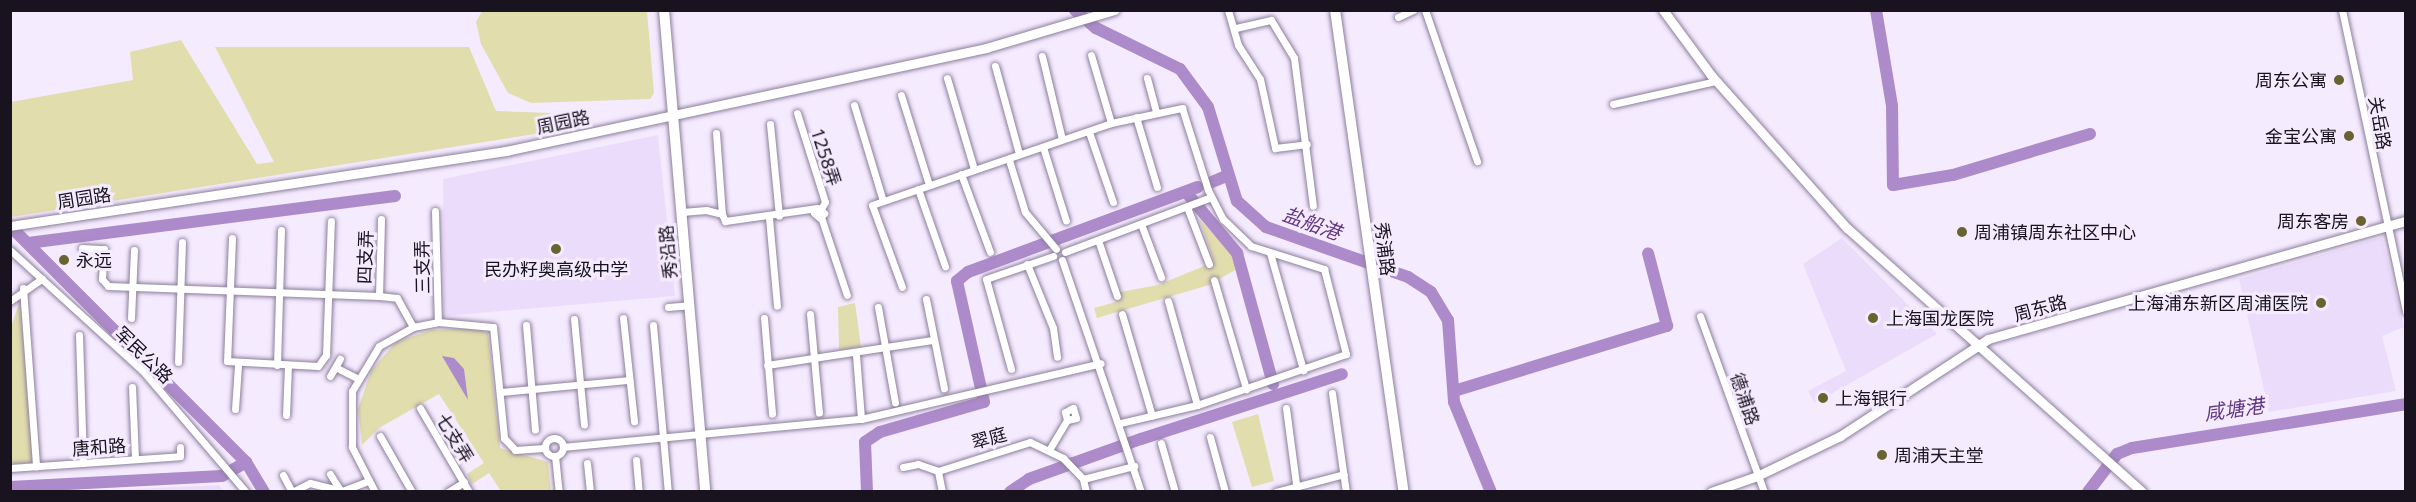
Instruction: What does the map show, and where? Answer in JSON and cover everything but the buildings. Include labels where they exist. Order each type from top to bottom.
[{"type":"main road","name":"秀沿路","points":[[664,10],[705,492]]},
{"type":"main road","name":"秀浦路","points":[[1335,10],[1404,492]]},
{"type":"street","name":"周园路","points":[[10,226],[506,151],[1060,28],[1114,10]]},
{"type":"street","points":[[1228,10],[1236,28],[1238,45],[1260,79],[1275,148],[1306,144]]},
{"type":"street","points":[[1398,17],[1413,10]]},
{"type":"street","points":[[1425,10],[1477,161]]},
{"type":"street","points":[[1664,10],[1716,81],[1847,228],[1974,346],[2097,450],[2142,492]]},
{"type":"street","name":"关岳路","points":[[2342,10],[2385,226],[2406,311]]},
{"type":"street","points":[[1236,28],[1271,20],[1282,31],[1294,58],[1312,206]]},
{"type":"street","points":[[1091,55],[1111,123]]},
{"type":"street","points":[[1042,56],[1062,139]]},
{"type":"street","points":[[995,66],[1019,154]]},
{"type":"street","points":[[947,78],[974,169]]},
{"type":"street","points":[[1147,78],[1156,111]]},
{"type":"street","points":[[1613,104],[1716,81]]},
{"type":"street","points":[[901,95],[929,185]]},
{"type":"street","points":[[854,105],[883,201]]},
{"type":"street","points":[[902,287],[872,204],[974,169],[1009,160],[1019,154],[1111,123],[1156,111],[1182,108],[1209,194],[1237,234],[1270,253],[1324,269],[1346,354],[1197,405],[1121,423]]},
{"type":"street","name":"1258弄","points":[[796,113],[825,202],[819,213],[847,295]]},
{"type":"street","points":[[1136,117],[1157,187]]},
{"type":"street","points":[[771,124],[779,216]]},
{"type":"street","points":[[1089,132],[1113,202]]},
{"type":"street","points":[[716,133],[722,214]]},
{"type":"street","points":[[1043,147],[1066,221]]},
{"type":"street","points":[[1009,160],[1025,212],[1062,260],[1101,363],[1142,492]]},
{"type":"street","points":[[961,174],[990,252]]},
{"type":"street","points":[[918,189],[945,266]]},
{"type":"street","points":[[1011,369],[984,285],[986,279],[1027,264],[1054,250],[1065,252],[1141,224],[1193,204],[1209,194]]},
{"type":"street","points":[[1193,204],[1209,264]]},
{"type":"street","name":"三支弄","points":[[435,211],[438,322]]},
{"type":"street","name":"1258弄","points":[[681,212],[722,214],[725,221],[819,213]]},
{"type":"street","points":[[769,218],[777,306]]},
{"type":"street","name":"四支弄","points":[[379,296],[381,219]]},
{"type":"street","name":"四支弄","points":[[238,365],[318,366],[325,360],[331,221]]},
{"type":"street","name":"周东路","points":[[1711,492],[1757,476],[1840,436],[1974,346],[2406,221]]},
{"type":"street","points":[[1141,224],[1161,277]]},
{"type":"street","points":[[277,365],[281,230]]},
{"type":"street","points":[[232,238],[227,360],[238,365],[235,409]]},
{"type":"street","points":[[1098,240],[1117,296]]},
{"type":"street","points":[[178,362],[182,242]]},
{"type":"street","name":"四支弄","points":[[82,248],[104,249],[103,284],[181,290],[397,298],[413,327]]},
{"type":"street","name":"军民公路","points":[[10,250],[142,370],[246,492]]},
{"type":"street","points":[[131,318],[134,250]]},
{"type":"street","points":[[1062,260],[1065,252]]},
{"type":"street","points":[[1270,253],[1303,370]]},
{"type":"street","points":[[1027,264],[1053,328],[1057,357]]},
{"type":"street","points":[[10,300],[23,288],[42,279]]},
{"type":"street","points":[[1214,280],[1246,389]]},
{"type":"street","points":[[23,288],[36,466]]},
{"type":"street","points":[[926,300],[932,340],[944,388]]},
{"type":"street","points":[[1168,301],[1197,405]]},
{"type":"street","points":[[668,307],[689,305]]},
{"type":"street","points":[[878,307],[895,402]]},
{"type":"street","points":[[810,314],[819,413]]},
{"type":"street","points":[[1122,314],[1152,416]]},
{"type":"street","name":"德浦路","points":[[1700,316],[1764,492]]},
{"type":"street","points":[[623,318],[634,421]]},
{"type":"street","points":[[764,318],[772,414]]},
{"type":"street","points":[[574,319],[584,425]]},
{"type":"street","points":[[375,492],[352,447],[349,415],[357,378],[379,346],[413,327],[438,322],[493,327],[508,446],[544,448],[555,456],[559,492]]},
{"type":"street","points":[[526,325],[535,430]]},
{"type":"street","points":[[653,325],[668,492]]},
{"type":"street","points":[[79,335],[83,463]]},
{"type":"street","points":[[767,365],[814,362],[932,340]]},
{"type":"street","points":[[856,355],[861,419]]},
{"type":"street","points":[[330,376],[339,369],[340,359]]},
{"type":"street","points":[[555,456],[563,447],[861,419],[1101,363]]},
{"type":"street","points":[[286,415],[288,366]]},
{"type":"street","points":[[339,369],[357,378]]},
{"type":"street","points":[[501,392],[629,380]]},
{"type":"street","points":[[132,387],[135,459]]},
{"type":"street","points":[[1332,393],[1346,492]]},
{"type":"street","name":"七支弄","points":[[420,408],[469,492]]},
{"type":"street","points":[[1286,408],[1297,489]]},
{"type":"street","points":[[1049,450],[1067,420]]},
{"type":"street","points":[[380,436],[412,492]]},
{"type":"street","points":[[544,448],[552,437],[563,447]]},
{"type":"street","points":[[1210,437],[1225,492]]},
{"type":"street","name":"翠庭","points":[[903,467],[918,464],[938,471],[1030,442],[1063,458],[1076,469],[1083,478],[1086,492]]},
{"type":"street","points":[[1161,443],[1175,492]]},
{"type":"street","name":"唐和路","points":[[10,468],[180,456],[180,447]]},
{"type":"street","points":[[636,459],[639,492]]},
{"type":"street","points":[[587,463],[590,492]]},
{"type":"street","points":[[1083,478],[1134,466]]},
{"type":"street","points":[[938,471],[942,492]]},
{"type":"street","points":[[330,474],[331,484],[342,491]]},
{"type":"street","points":[[1276,492],[1297,489],[1344,474]]},
{"type":"street","points":[[283,475],[292,492],[309,483],[342,491],[368,481]]},
{"type":"street","name":"七支弄","points":[[448,492],[464,482]]},
{"type":"shaded area","points":[[482,11],[647,11],[654,93],[650,99],[531,103],[508,93],[481,44],[476,22]]},
{"type":"shaded area","points":[[181,40],[257,164],[274,162],[215,47],[469,47],[496,111],[581,114],[579,127],[11,217],[11,102],[133,80],[130,52]]},
{"type":"shaded area","name":"民办籽奥高级中学","points":[[658,135],[675,296],[444,316],[443,179]]},
{"type":"shaded area","points":[[1199,218],[1234,257],[1237,269],[1209,285],[1097,318],[1094,308],[1116,302],[1120,292],[1158,285],[1214,262]]},
{"type":"shaded area","name":"上海浦东新区周浦医院","points":[[2382,237],[2404,327],[2382,336],[2396,391],[2269,412],[2239,279]]},
{"type":"shaded area","name":"上海国龙医院","points":[[1842,238],[1937,334],[1815,403],[1808,391],[1846,371],[1803,264]]},
{"type":"shaded area","points":[[20,300],[33,462],[15,464],[11,462],[10,330]]},
{"type":"shaded area","points":[[855,303],[861,347],[839,350],[838,307]]},
{"type":"shaded area","points":[[477,328],[488,333],[500,448],[548,462],[551,491],[501,491],[489,473],[472,484],[467,474],[484,463],[439,394],[379,428],[362,445],[358,409],[371,371],[396,342],[431,330]]},
{"type":"shaded area","points":[[442,356],[454,358],[464,369],[468,400]]},
{"type":"shaded area","points":[[1258,414],[1274,481],[1252,487],[1232,422]]},
{"type":"shaded area","points":[[219,485],[223,491],[100,491]]},
{"type":"waterway","name":"盐船港","points":[[1075,10],[1096,28],[1180,69],[1208,107],[1237,201],[1266,227],[1408,277],[1431,292],[1448,320],[1454,402],[1491,492]]},
{"type":"waterway","points":[[1876,10],[1892,106],[1893,185],[1953,175],[2090,134]]},
{"type":"waterway","points":[[1212,182],[1226,176]]},
{"type":"waterway","points":[[867,492],[865,442],[880,432],[984,402],[957,281],[968,272],[1198,187]]},
{"type":"waterway","points":[[1186,192],[1237,253],[1273,384]]},
{"type":"waterway","points":[[28,243],[395,196]]},
{"type":"waterway","points":[[10,226],[246,462],[264,492]]},
{"type":"waterway","points":[[1454,391],[1667,326],[1648,253]]},
{"type":"waterway","points":[[1010,492],[1029,479],[1141,439],[1342,374]]},
{"type":"waterway","name":"咸塘港","points":[[2088,492],[2117,454],[2132,448],[2406,404]]},
{"type":"waterway","points":[[10,487],[222,476],[246,462]]},
{"type":"place","name":"周东公寓","points":[[2339,80]]},
{"type":"place","name":"金宝公寓","points":[[2349,136]]},
{"type":"place","name":"周东客房","points":[[2361,221]]},
{"type":"place","name":"周浦镇周东社区中心","points":[[1962,232]]},
{"type":"place","name":"民办籽奥高级中学","points":[[556,249]]},
{"type":"place","name":"永远","points":[[64,260]]},
{"type":"place","name":"上海浦东新区周浦医院","points":[[2321,303]]},
{"type":"place","name":"上海国龙医院","points":[[1873,318]]},
{"type":"place","name":"上海银行","points":[[1823,398]]},
{"type":"place","name":"周浦天主堂","points":[[1882,455]]}]
